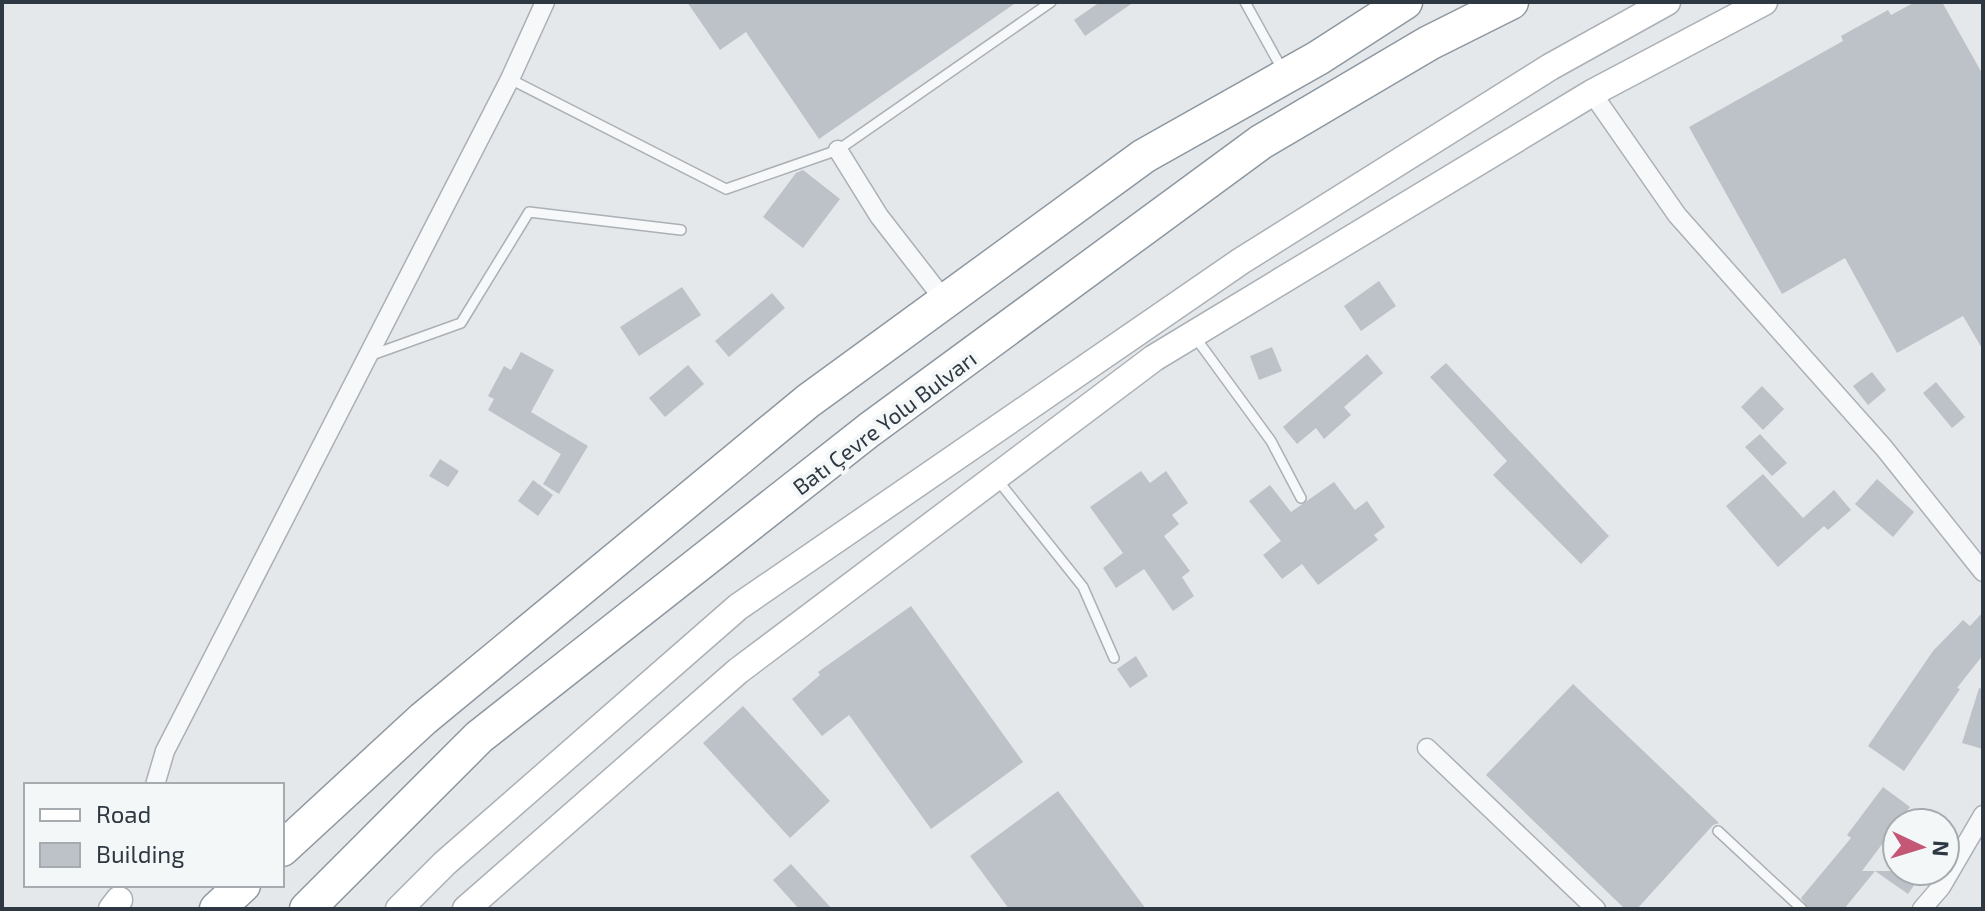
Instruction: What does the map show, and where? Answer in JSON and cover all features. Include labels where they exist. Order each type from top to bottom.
[{"type":"highway","points":[[284,847],[423,719],[772,430],[1144,156],[1286,76],[1405,2]]},
{"type":"highway","name":"Batı Çevre Yolu Bulvarı","points":[[307,909],[479,737],[869,430],[1261,142],[1429,43],[1511,2]]},
{"type":"highway","points":[[217,909],[241,887]]},
{"type":"main road","points":[[399,909],[445,863],[738,607],[1241,261],[1550,67],[1667,2]]},
{"type":"main road","points":[[466,909],[738,671],[1154,358],[1592,93],[1764,2]]},
{"type":"street","points":[[156,783],[165,751],[510,79],[545,2]]},
{"type":"street","points":[[1592,93],[1677,215],[1884,448],[1983,572]]},
{"type":"street","points":[[838,150],[879,216],[945,301]]},
{"type":"street","points":[[1427,748],[1596,909]]},
{"type":"street","points":[[1922,909],[1941,887],[1983,815]]},
{"type":"lane","points":[[510,79],[726,189],[838,150],[1051,2]]},
{"type":"lane","points":[[1245,2],[1286,76]]},
{"type":"lane","points":[[367,357],[461,323],[529,212],[681,230]]},
{"type":"lane","points":[[1193,335],[1271,441],[1301,498]]},
{"type":"lane","points":[[995,478],[1083,587],[1114,658]]},
{"type":"lane","points":[[1718,831],[1802,909]]},
{"type":"building","points":[[687,2],[1017,2],[819,139],[746,32],[720,50]]},
{"type":"building","points":[[1100,2],[1134,2],[1085,36],[1074,20]]},
{"type":"building","points":[[1915,2],[1942,2],[1983,75],[1983,350],[1963,316],[1897,353],[1845,258],[1782,294],[1689,127],[1843,41],[1841,36],[1888,10],[1891,15]]},
{"type":"building","points":[[803,170],[840,199],[803,248],[763,217],[796,173]]},
{"type":"building","points":[[1379,281],[1396,306],[1361,331],[1344,306]]},
{"type":"building","points":[[682,287],[701,315],[639,356],[620,327]]},
{"type":"building","points":[[772,293],[785,308],[729,357],[715,341]]},
{"type":"building","points":[[1272,347],[1282,371],[1259,380],[1250,356]]},
{"type":"building","points":[[521,352],[554,370],[531,412],[588,446],[559,494],[543,484],[561,454],[488,410],[494,399],[488,396],[504,366],[511,370]]},
{"type":"building","points":[[1367,354],[1383,373],[1344,407],[1351,415],[1324,439],[1316,428],[1297,444],[1283,427]]},
{"type":"building","points":[[1446,363],[1609,536],[1581,564],[1493,475],[1507,461],[1430,377]]},
{"type":"building","points":[[688,365],[704,384],[665,417],[649,398]]},
{"type":"building","points":[[1872,372],[1886,390],[1868,405],[1853,386]]},
{"type":"building","points":[[1936,382],[1965,417],[1952,428],[1923,393]]},
{"type":"building","points":[[1762,386],[1784,409],[1763,430],[1741,407]]},
{"type":"building","points":[[1760,434],[1787,463],[1772,476],[1745,447]]},
{"type":"building","points":[[440,459],[459,471],[448,487],[429,476]]},
{"type":"building","points":[[1141,471],[1150,483],[1166,471],[1188,503],[1172,515],[1179,524],[1164,536],[1190,571],[1182,577],[1194,596],[1173,611],[1144,569],[1116,588],[1103,568],[1123,553],[1090,507]]},
{"type":"building","points":[[1763,474],[1803,518],[1834,490],[1851,510],[1828,530],[1824,526],[1778,567],[1726,506]]},
{"type":"building","points":[[1877,479],[1914,512],[1893,537],[1855,504]]},
{"type":"building","points":[[533,480],[553,495],[538,516],[518,501]]},
{"type":"building","points":[[1334,482],[1355,510],[1367,501],[1385,527],[1374,535],[1378,540],[1318,585],[1302,564],[1282,579],[1263,555],[1281,541],[1249,501],[1270,485],[1291,512]]},
{"type":"building","points":[[911,606],[1023,762],[931,829],[849,715],[822,736],[792,699],[820,675],[818,672]]},
{"type":"building","points":[[1983,612],[1983,655],[1957,688],[1960,689],[1904,771],[1868,746],[1933,651],[1963,620],[1970,626]]},
{"type":"building","points":[[1136,656],[1148,676],[1130,688],[1117,669]]},
{"type":"building","points":[[1573,684],[1719,823],[1713,825],[1637,909],[1625,909],[1486,775]]},
{"type":"building","points":[[1979,688],[1983,689],[1983,749],[1962,743]]},
{"type":"building","points":[[743,706],[830,801],[790,838],[703,743]]},
{"type":"building","points":[[1883,787],[1910,807],[1881,807],[1881,846],[1862,871],[1875,871],[1844,909],[1809,909],[1801,898],[1851,838],[1847,835]]},
{"type":"building","points":[[1058,791],[1146,909],[1009,909],[970,856]]},
{"type":"building","points":[[791,864],[832,909],[799,909],[773,880]]},
{"type":"building","points":[[1898,887],[1913,887],[1908,894]]}]
